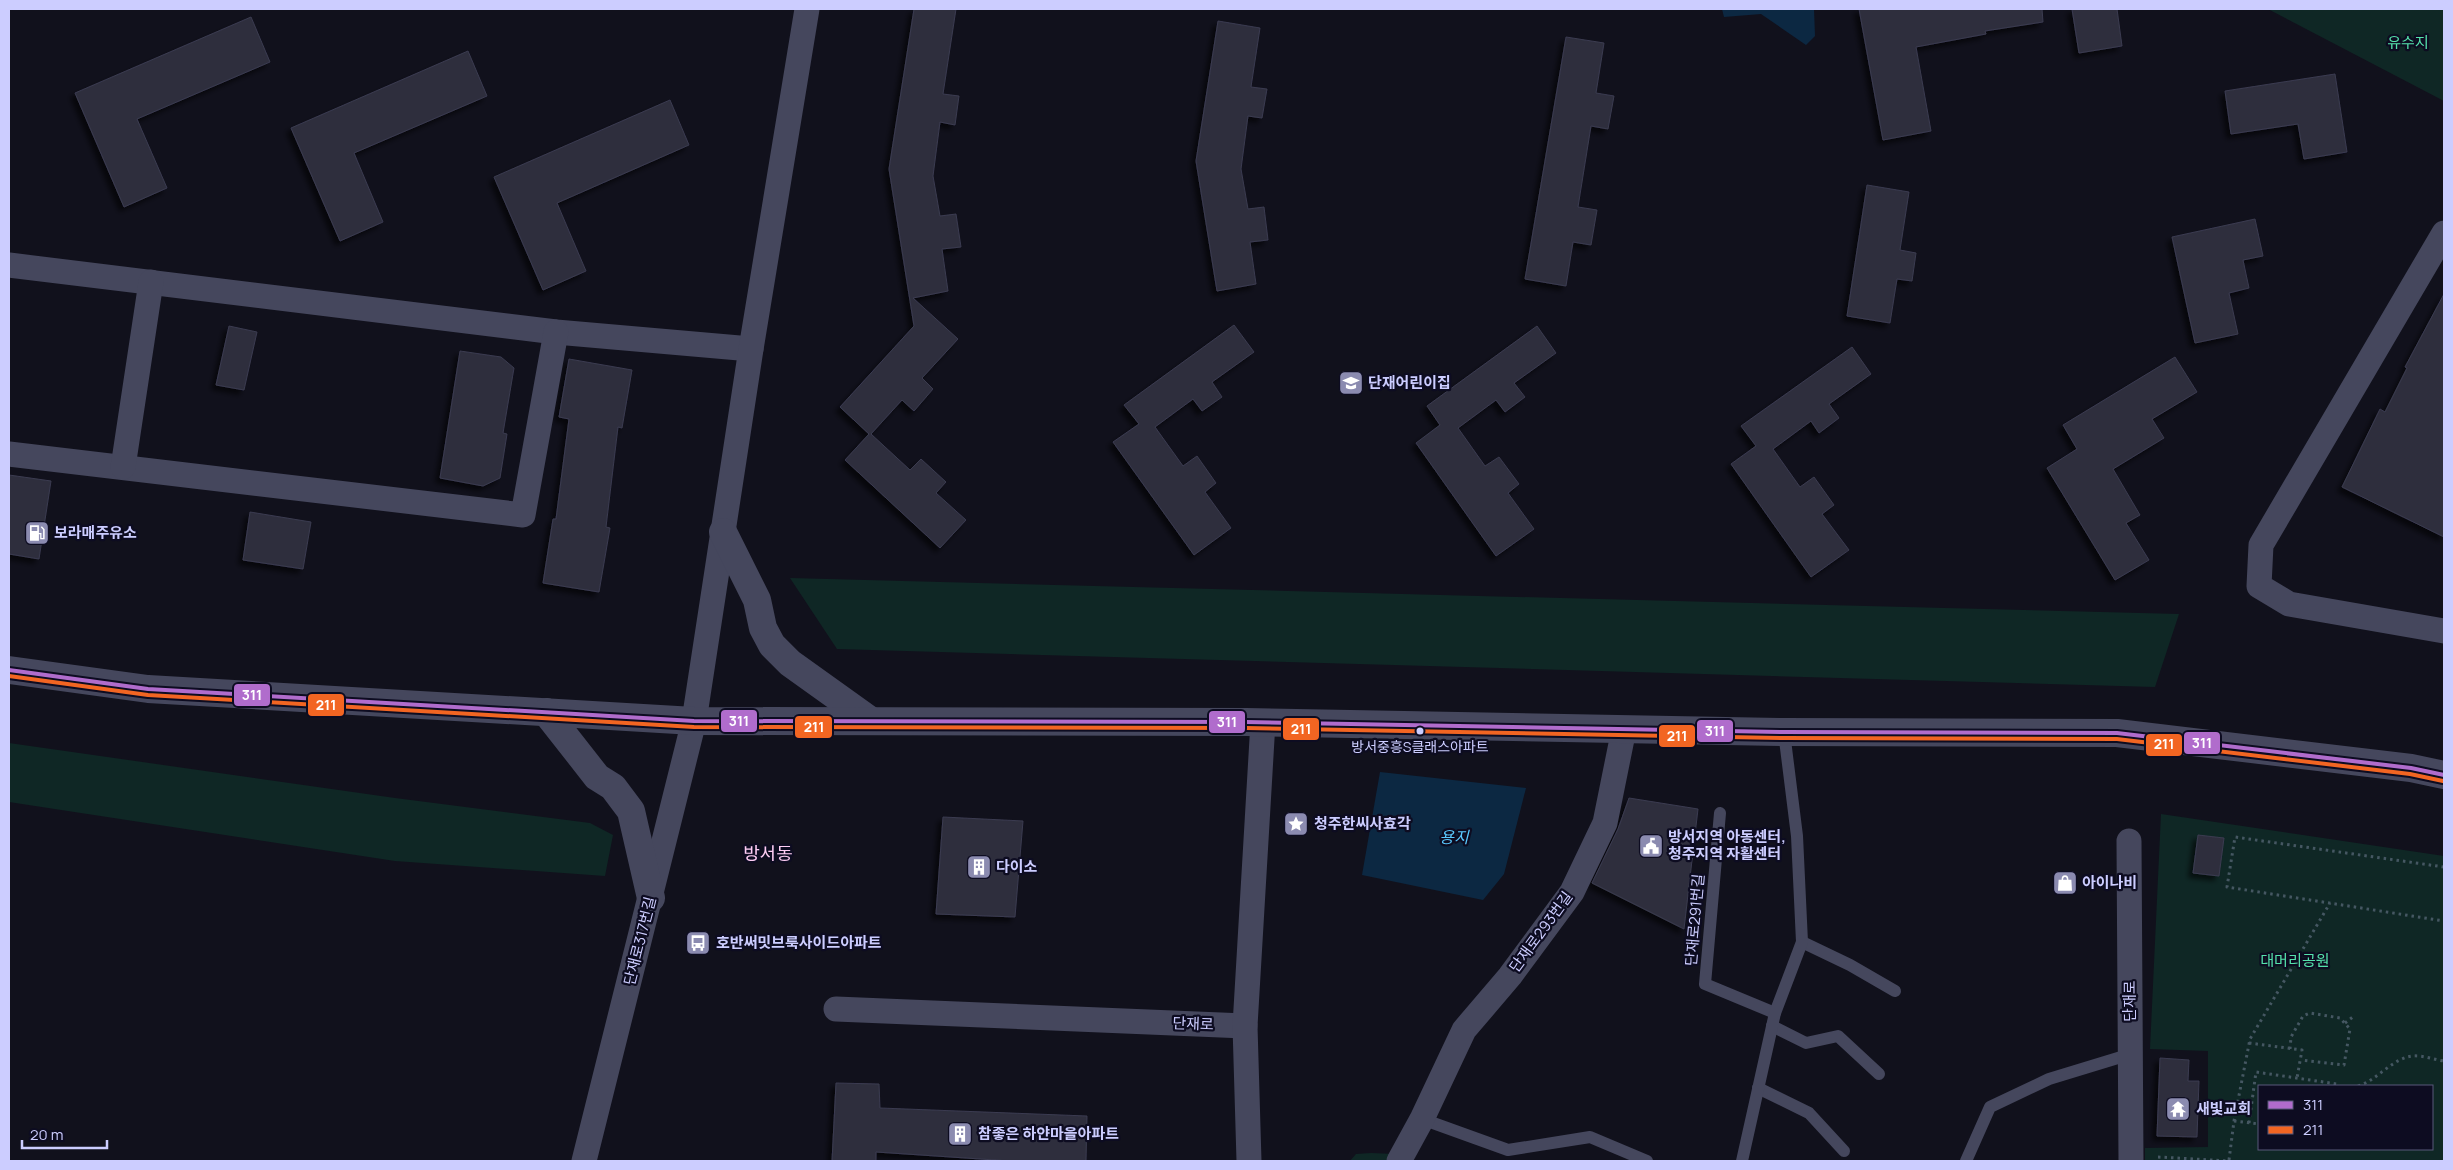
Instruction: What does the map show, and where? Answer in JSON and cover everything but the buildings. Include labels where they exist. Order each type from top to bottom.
[{"type":"street","name":"단재로317번길","points":[[584,1161],[652,898],[694,721],[807,9]]},
{"type":"street","points":[[2444,233],[2438,258],[2261,545],[2259,586],[2289,604],[2444,631]]},
{"type":"street","points":[[9,265],[556,332],[752,349]]},
{"type":"street","points":[[122,467],[151,282]]},
{"type":"street","points":[[9,454],[523,515],[556,332]]},
{"type":"street","points":[[723,532],[757,600],[762,628],[772,645],[790,663],[870,721]]},
{"type":"street","points":[[9,670],[148,689],[694,721],[1263,722],[1784,732],[2116,733],[2401,767],[2444,775]]},
{"type":"street","points":[[546,712],[598,777],[612,787],[631,811],[652,898]]},
{"type":"street","points":[[1249,1161],[1245,1026],[1263,722]]},
{"type":"street","name":"단재로293번길","points":[[1399,1161],[1422,1119],[1464,1030],[1510,976],[1572,892],[1605,823],[1624,729]]},
{"type":"street","name":"단재로","points":[[2129,842],[2131,1159]]},
{"type":"street","name":"단재로","points":[[836,1009],[1245,1026]]},
{"type":"lane","points":[[1742,1161],[1775,1013],[1802,942],[1797,836],[1784,732]]},
{"type":"lane","name":"단재로291번길","points":[[1720,812],[1705,984],[1775,1013]]},
{"type":"lane","points":[[1802,942],[1850,965],[1896,991]]},
{"type":"lane","points":[[1772,1026],[1806,1043],[1838,1036],[1879,1074]]},
{"type":"lane","points":[[1966,1161],[1990,1108],[2049,1079],[2131,1054]]},
{"type":"lane","points":[[1758,1088],[1809,1113],[1844,1151]]},
{"type":"lane","points":[[1422,1119],[1508,1150],[1590,1137],[1647,1161]]},
{"type":"path","points":[[2444,867],[2235,837],[2227,887],[2444,921]]},
{"type":"path","points":[[2131,1159],[2229,1161],[2234,1121],[2249,1043],[2330,903]]},
{"type":"path","points":[[2290,1049],[2291,1037],[2303,1016],[2310,1013],[2340,1018],[2350,1029],[2344,1065],[2301,1060]]},
{"type":"path","points":[[2345,1024],[2354,1016]]},
{"type":"path","points":[[2249,1043],[2302,1050],[2298,1078]]},
{"type":"path","points":[[2362,1085],[2367,1084],[2394,1064],[2413,1056],[2444,1061]]},
{"type":"path","points":[[2248,1123],[2256,1072],[2337,1085]]},
{"type":"path","points":[[2234,1121],[2258,1124]]},
{"type":"green space","name":"유수지","points":[[2268,9],[2444,9],[2444,101]]},
{"type":"green space","points":[[790,578],[2179,614],[2155,687],[837,649]]},
{"type":"green space","points":[[9,743],[395,798],[590,823],[613,835],[605,876],[395,861],[9,802]]},
{"type":"green space","name":"대머리공원","points":[[2161,814],[2444,856],[2444,1161],[2145,1161],[2145,1148],[2208,1147],[2208,1051],[2150,1049]]},
{"type":"green space","points":[[1356,1154],[1394,1154],[1387,1161],[1350,1161]]},
{"type":"water","points":[[1722,9],[1814,9],[1815,36],[1806,45],[1761,14],[1724,17]]},
{"type":"water","name":"용지","points":[[1380,772],[1526,788],[1504,874],[1483,900],[1362,875]]},
{"type":"transit line","name":"311","points":[[9,670],[148,689],[694,721],[1246,722],[1784,732],[2117,733],[2411,768],[2444,775]]},
{"type":"transit line","name":"211","points":[[9,676],[148,695],[694,727],[1246,728],[1784,738],[2117,739],[2410,774],[2443,781]]},
{"type":"place","name":"단재어린이집","points":[[1351,383]]},
{"type":"place","name":"보라매주유소","points":[[37,533]]},
{"type":"place","name":"방서중흥S클래스아파트","points":[[1420,731]]},
{"type":"place","name":"청주한씨사효각","points":[[1296,824]]},
{"type":"place","name":"방서지역 아동센터, 청주지역 자활센터","points":[[1651,846]]},
{"type":"place","name":"다이소","points":[[979,867]]},
{"type":"place","name":"아이나비","points":[[2065,883]]},
{"type":"place","name":"호반써밋브룩사이드아파트","points":[[698,943]]},
{"type":"place","name":"새빛교회","points":[[2178,1109]]},
{"type":"place","name":"참좋은 하얀마을아파트","points":[[960,1134]]},
{"type":"district","name":"방서동","points":[[768,854]]}]
